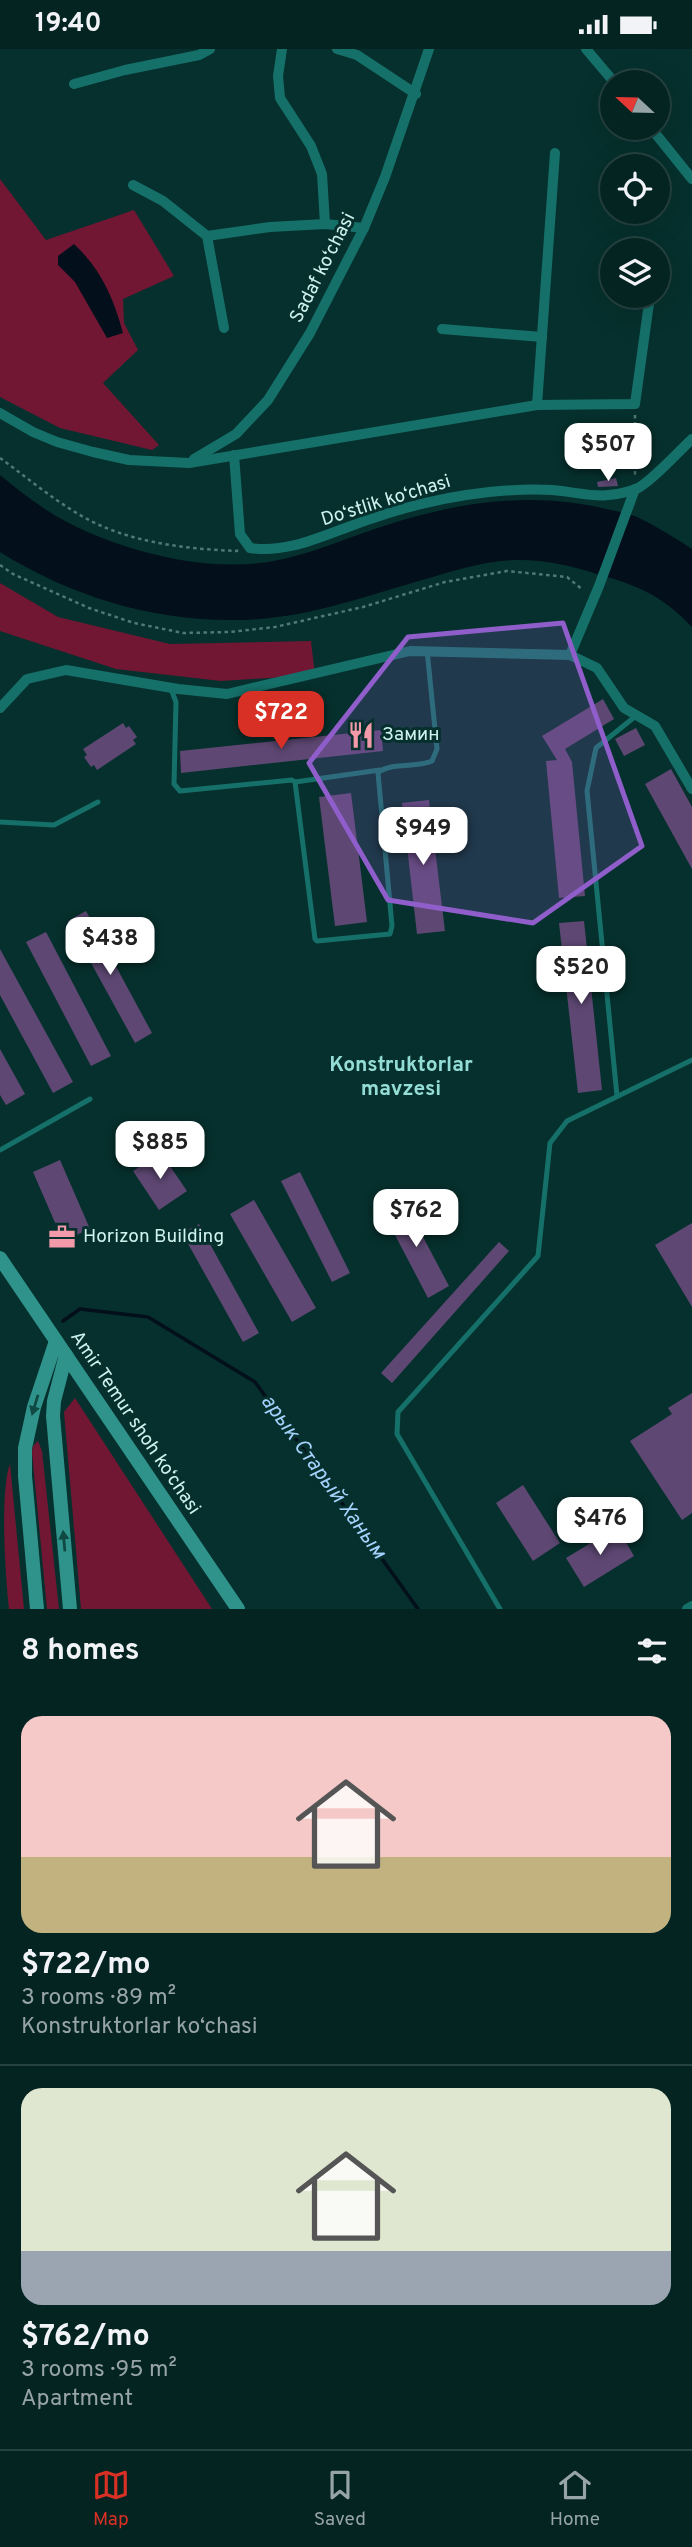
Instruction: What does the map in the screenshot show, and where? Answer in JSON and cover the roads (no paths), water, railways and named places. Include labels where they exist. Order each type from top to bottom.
[{"type":"main road","name":"Amir Temur shoh ko‘chasi","points":[[0,1258],[238,1609]]},
{"type":"main road","points":[[37,1609],[25,1448],[34,1407],[56,1341]]},
{"type":"main road","points":[[66,1355],[54,1401],[53,1416],[70,1609]]},
{"type":"street","points":[[74,84],[125,70],[199,55],[210,49]]},
{"type":"street","points":[[282,49],[278,76],[280,98],[311,146],[322,174],[326,224]]},
{"type":"street","points":[[337,49],[357,55],[416,94]]},
{"type":"street","name":"Sadaf ko‘chasi","points":[[189,463],[236,434],[268,400],[310,333],[364,228],[416,94],[429,49]]},
{"type":"street","points":[[586,49],[604,70]]},
{"type":"street","points":[[661,140],[692,179]]},
{"type":"street","points":[[537,405],[555,153]]},
{"type":"street","points":[[134,185],[163,201],[207,236],[224,328]]},
{"type":"street","points":[[207,236],[270,227],[326,224],[364,228]]},
{"type":"street","points":[[0,413],[33,432],[93,452],[129,460],[189,463],[537,405],[635,404],[648,308]]},
{"type":"street","points":[[442,329],[541,337]]},
{"type":"street","name":"Do‘stlik ko‘chasi","points":[[234,455],[240,534],[250,548],[263,550],[309,543],[391,513],[468,495],[552,490],[601,497],[639,488],[692,439]]},
{"type":"street","points":[[570,655],[635,489]]},
{"type":"street","points":[[0,708],[27,679],[66,670],[170,688],[228,694],[410,651],[570,655],[597,668],[624,708],[655,726],[692,789]]},
{"type":"street","points":[[687,1609],[692,1606]]},
{"type":"lane","points":[[170,688],[176,702],[174,784],[180,791],[292,780],[295,782],[425,764],[432,761],[437,749],[427,650]]},
{"type":"lane","points":[[617,1096],[587,791],[596,748],[637,715]]},
{"type":"lane","points":[[295,782],[315,939],[379,937],[390,934],[392,926],[378,779],[380,770]]},
{"type":"lane","points":[[0,822],[54,825],[98,802]]},
{"type":"lane","points":[[500,1609],[397,1434],[398,1412],[538,1256],[550,1143],[567,1121],[692,1059]]},
{"type":"lane","points":[[0,1150],[90,1099]]},
{"type":"water","points":[[74,244],[92,264],[105,285],[123,333],[107,338],[75,282],[58,265],[58,256]]},
{"type":"water","points":[[0,475],[27,497],[78,528],[155,555],[209,564],[235,565],[276,560],[414,517],[468,505],[523,500],[551,501],[618,511],[644,520],[692,549],[692,627],[671,607],[637,587],[578,568],[529,560],[507,560],[472,566],[288,616],[241,620],[209,619],[146,611],[85,594],[0,552]]},
{"type":"waterway","name":"арык Старый Ханым","points":[[63,1321],[80,1309],[148,1317],[255,1382],[418,1609]]},
{"type":"place","name":"Замин","points":[[361,735]]},
{"type":"place","name":"Horizon Building","points":[[62,1237]]},
{"type":"district","name":"Konstruktorlar mavzesi","points":[[401,1077]]}]
